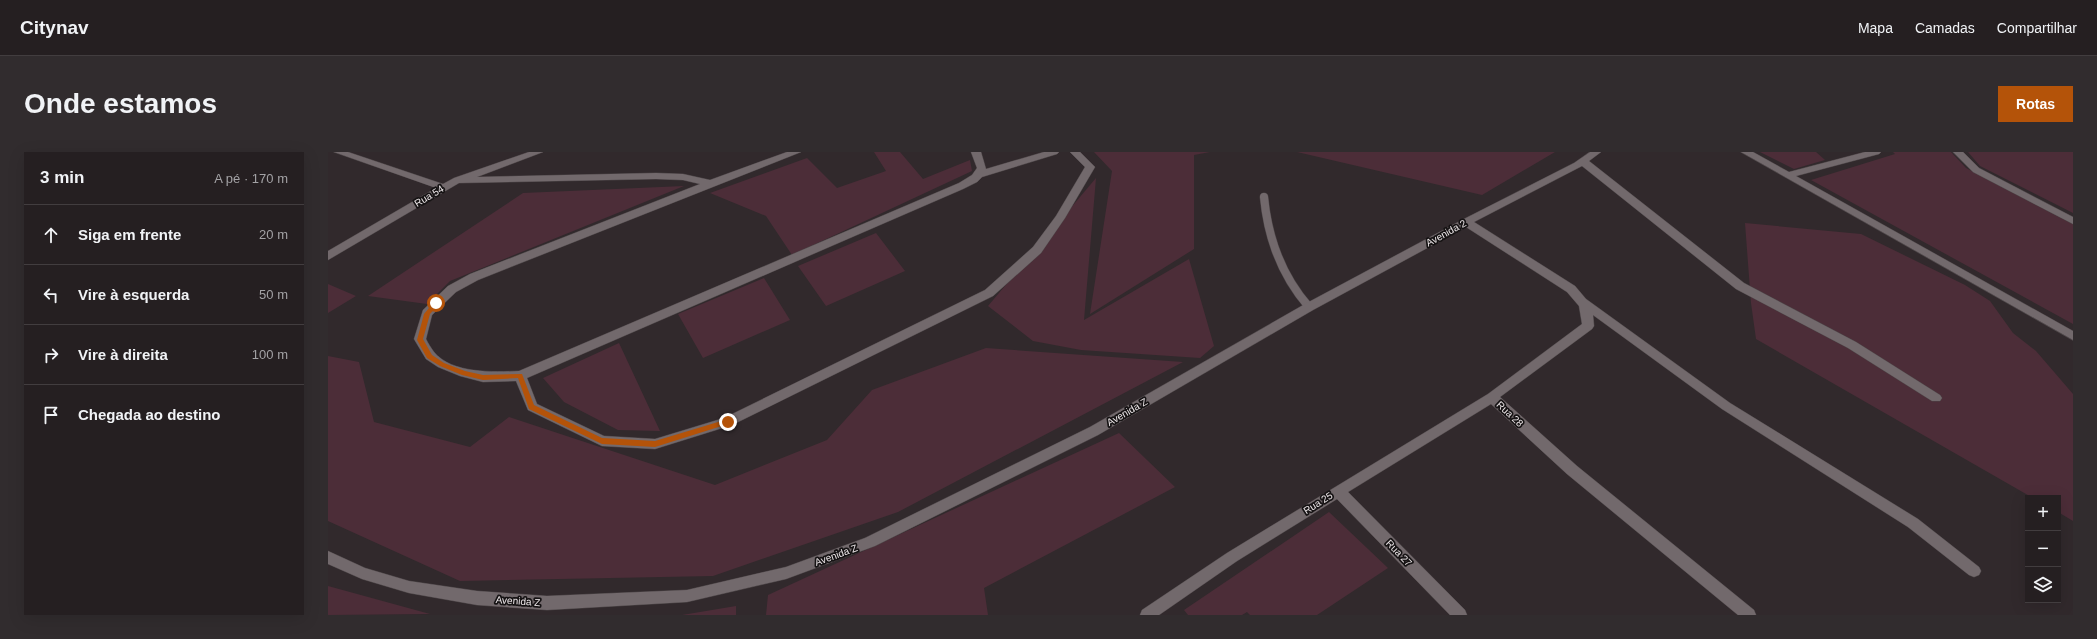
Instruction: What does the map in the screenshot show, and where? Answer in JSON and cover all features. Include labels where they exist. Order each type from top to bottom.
[{"type":"street","points":[[339,152],[443,187]]},
{"type":"street","name":"Rua 54","points":[[328,256],[457,180],[538,152]]},
{"type":"street","points":[[796,152],[711,182],[474,276],[452,289],[427,314],[420,340],[430,356],[442,364],[464,373],[483,377],[520,376],[960,187],[976,179],[980,174],[982,168],[976,152]]},
{"type":"street","points":[[980,174],[1054,152]]},
{"type":"street","points":[[520,376],[532,407],[602,441],[655,444],[728,422],[989,293],[1037,250],[1060,218],[1090,167],[1075,152]]},
{"type":"street","name":"Avenida 2","points":[[1297,314],[1582,161],[1596,152]]},
{"type":"street","points":[[1746,152],[2073,336]]},
{"type":"street","points":[[1788,176],[1876,152]]},
{"type":"street","points":[[1958,152],[1976,170],[2073,221]]},
{"type":"street","points":[[1582,161],[1740,286],[1852,345],[1936,398]]},
{"type":"street","points":[[457,180],[656,176],[684,177],[711,182]]},
{"type":"street","name":"Rua 28","points":[[1466,222],[1571,289],[1583,302],[1588,314],[1588,326],[1492,397],[1572,470],[1749,615]]},
{"type":"street","points":[[1583,302],[1726,406],[1913,523],[1974,571]]},
{"type":"street","name":"Avenida Z","points":[[328,557],[362,573],[409,587],[476,598],[547,603],[687,596],[786,573],[870,542],[1094,430],[1297,314]]},
{"type":"street","name":"Rua 25","points":[[1157,612],[1232,557],[1492,397]]},
{"type":"street","name":"Rua 27","points":[[1338,491],[1460,615]]},
{"type":"lane","points":[[1264,197],[1266,220],[1285,277],[1294,292],[1309,307]]},
{"type":"shaded area","points":[[874,152],[900,152],[923,179],[970,160],[972,171],[792,255],[766,216],[710,193],[807,158],[837,188],[886,171]]},
{"type":"shaded area","points":[[1094,152],[1210,152],[1194,155],[1194,249],[1090,314],[1112,171]]},
{"type":"shaded area","points":[[1297,152],[1555,152],[1482,195]]},
{"type":"shaded area","points":[[1760,152],[1816,152],[1825,160],[1794,169]]},
{"type":"shaded area","points":[[1893,152],[1951,152],[1966,168],[2073,224],[2073,324],[1811,180],[1895,154]]},
{"type":"shaded area","points":[[1968,152],[2073,152],[2073,213],[1980,166]]},
{"type":"shaded area","points":[[1096,178],[1084,320],[1189,259],[1214,346],[1200,358],[1081,350],[1033,341],[988,306]]},
{"type":"shaded area","points":[[684,186],[450,281],[427,304],[368,296],[523,193]]},
{"type":"shaded area","points":[[1745,223],[1861,234],[1965,285],[1990,301],[2013,333],[2036,351],[2073,394],[2073,521],[2061,514],[2061,495],[2028,495],[1756,339],[1751,303]]},
{"type":"shaded area","points":[[876,233],[905,271],[826,306],[798,266]]},
{"type":"shaded area","points":[[764,278],[790,320],[703,358],[678,314]]},
{"type":"shaded area","points":[[328,284],[356,296],[328,313]]},
{"type":"shaded area","points":[[619,343],[660,431],[618,430],[564,402],[543,378]]},
{"type":"shaded area","points":[[986,348],[1183,362],[898,512],[713,576],[460,581],[328,521],[328,356],[359,362],[374,422],[470,447],[509,417],[715,485],[827,440],[872,390]]},
{"type":"shaded area","points":[[1119,433],[1175,487],[984,588],[988,615],[766,615],[768,595]]},
{"type":"shaded area","points":[[1329,512],[1388,568],[1317,615],[1250,615],[1247,612],[1242,615],[1188,615],[1184,610]]},
{"type":"shaded area","points":[[328,586],[430,614],[328,615]]},
{"type":"shaded area","points":[[736,606],[736,615],[682,615]]},
{"type":"route","points":[[436,303],[427,314],[420,340],[430,356],[442,364],[464,373],[483,377],[520,376],[532,407],[602,441],[655,444],[728,422]]}]
